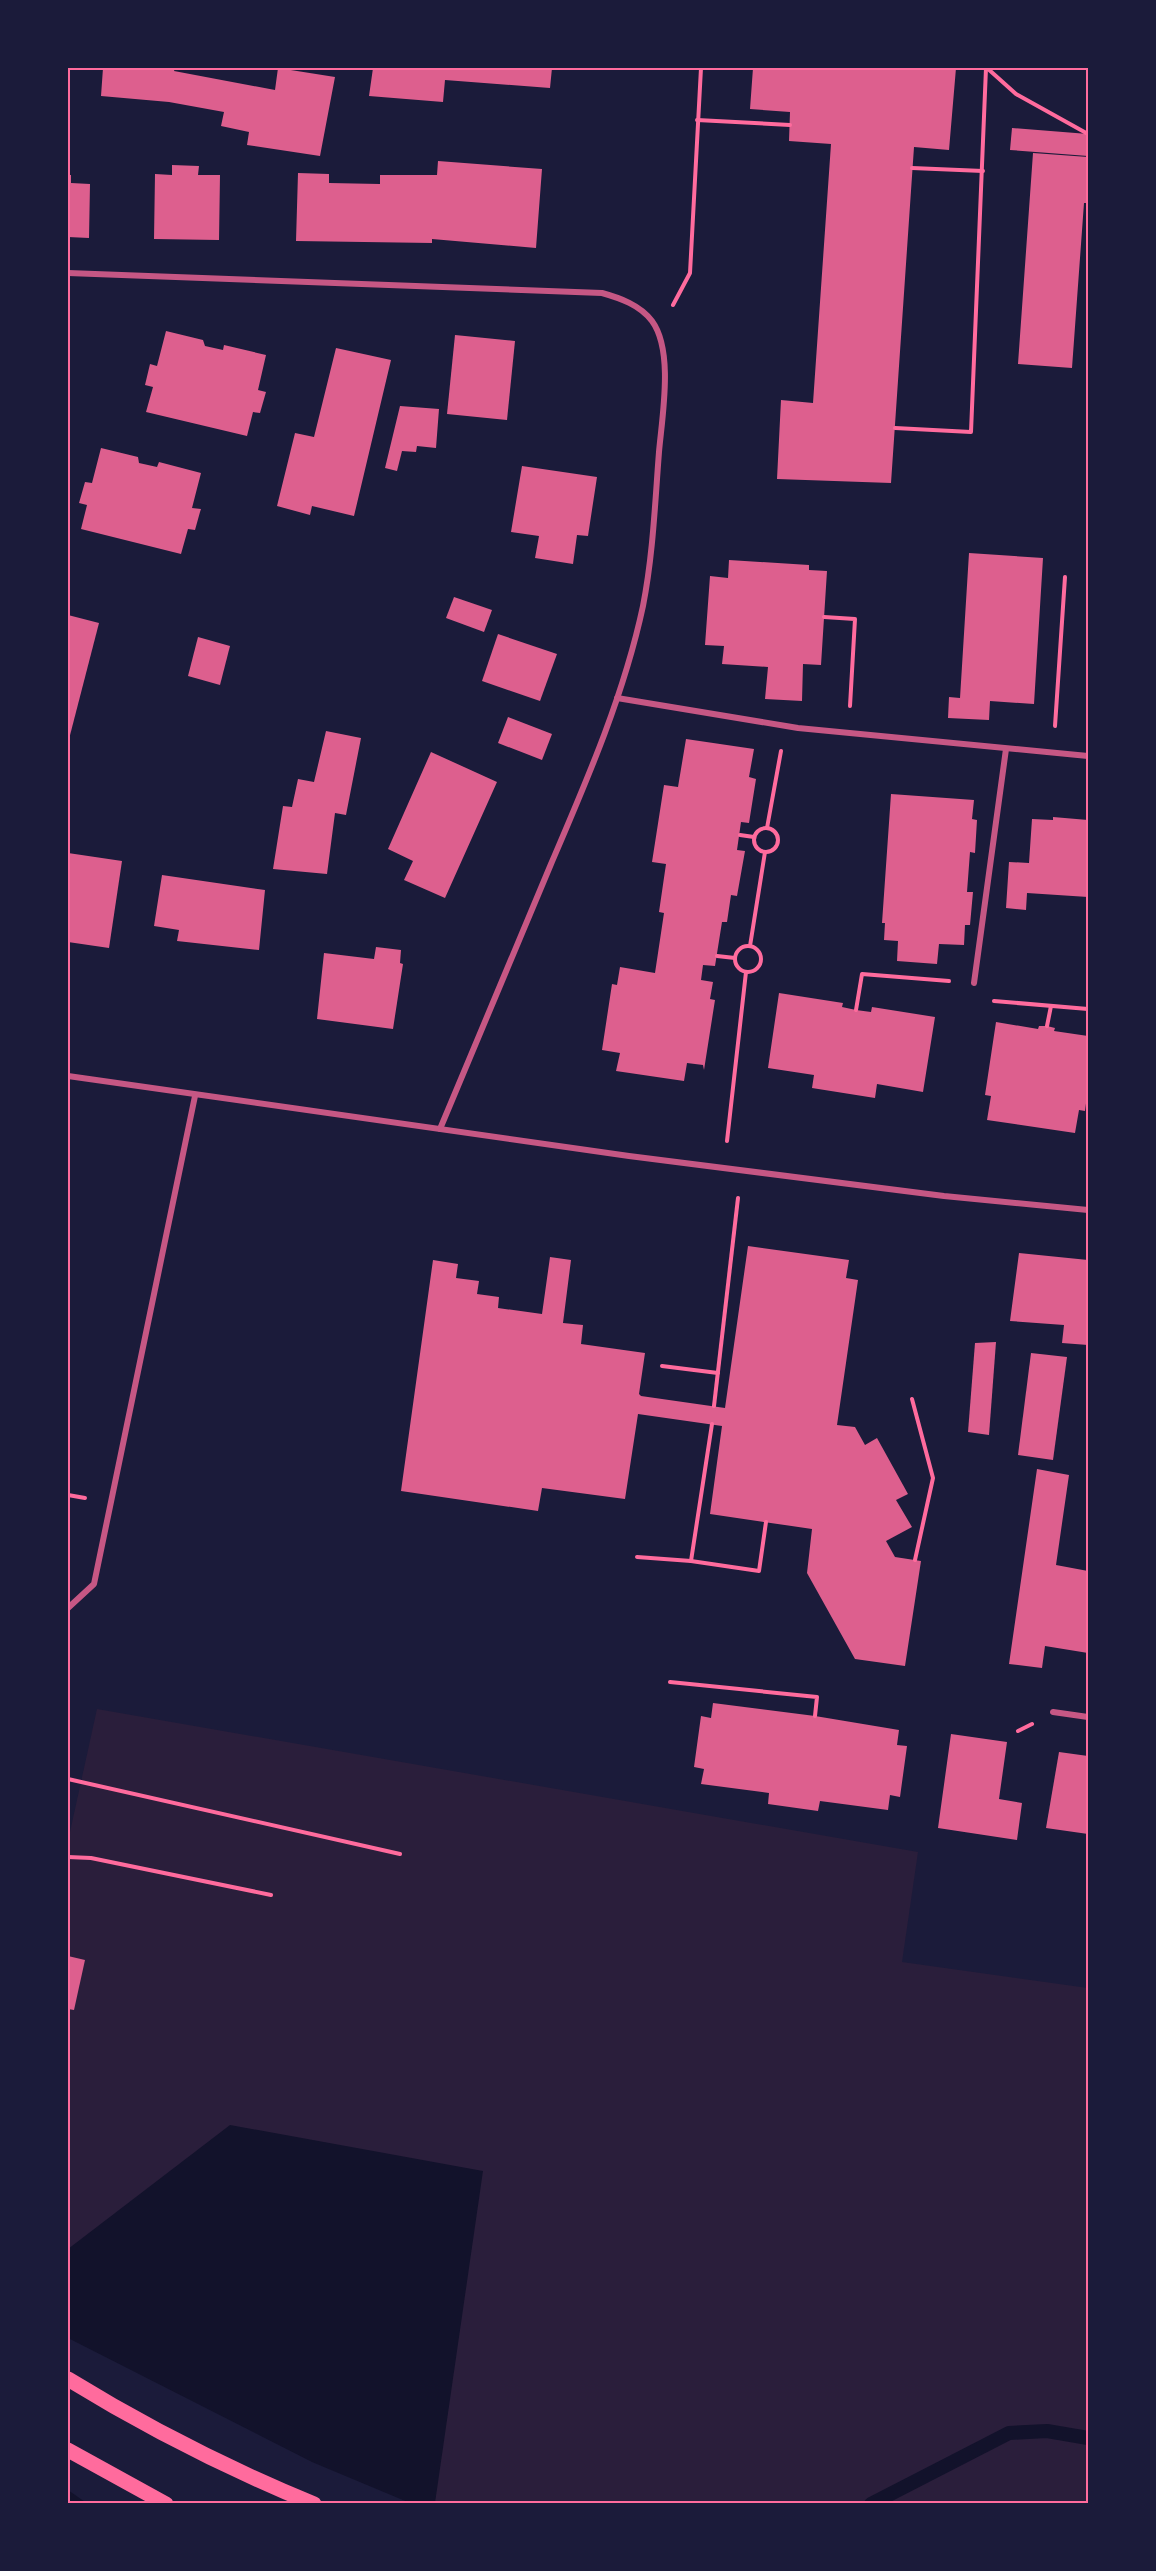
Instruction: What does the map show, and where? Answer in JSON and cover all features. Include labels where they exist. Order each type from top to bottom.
[{"type":"main road","points":[[68,2379],[109,2404],[212,2457],[314,2504]]},
{"type":"main road","points":[[68,2450],[166,2504]]},
{"type":"street","points":[[68,273],[602,293],[631,303],[652,321],[658,332],[664,354],[664,387],[651,553],[643,606],[617,698],[578,800],[440,1129]]},
{"type":"street","points":[[617,698],[798,728],[1089,756]]},
{"type":"street","points":[[974,983],[1006,749]]},
{"type":"street","points":[[68,1076],[195,1096],[724,1168],[944,1196],[1089,1210]]},
{"type":"street","points":[[68,1608],[94,1584],[195,1096]]},
{"type":"street","points":[[1053,1712],[1089,1717]]},
{"type":"path","points":[[658,332],[690,273],[701,68]]},
{"type":"path","points":[[987,68],[1016,94],[1089,134]]},
{"type":"path","points":[[895,428],[971,432],[987,68]]},
{"type":"path","points":[[697,120],[790,125]]},
{"type":"path","points":[[912,168],[983,171]]},
{"type":"path","points":[[1053,754],[1065,577]]},
{"type":"path","points":[[824,617],[855,619],[849,734]]},
{"type":"path","points":[[767,828],[780,756]]},
{"type":"path","points":[[767,828],[774,831],[778,841],[775,848],[765,852],[758,849],[754,837],[760,830],[767,828]]},
{"type":"path","points":[[740,835],[754,837]]},
{"type":"path","points":[[750,946],[765,852]]},
{"type":"path","points":[[750,946],[760,952],[762,960],[754,971],[746,972],[736,965],[735,958],[741,947],[750,946]]},
{"type":"path","points":[[717,956],[735,958]]},
{"type":"path","points":[[724,1168],[746,972]]},
{"type":"path","points":[[856,1010],[862,974],[974,983]]},
{"type":"path","points":[[983,1000],[1089,1009]]},
{"type":"path","points":[[1047,1026],[1051,1006]]},
{"type":"path","points":[[714,1406],[741,1170]]},
{"type":"path","points":[[662,1366],[718,1373]]},
{"type":"path","points":[[912,1399],[933,1478],[915,1560]]},
{"type":"path","points":[[691,1561],[712,1424]]},
{"type":"path","points":[[637,1557],[691,1561],[759,1571],[766,1522]]},
{"type":"path","points":[[670,1682],[817,1697],[815,1716]]},
{"type":"path","points":[[68,1779],[400,1854]]},
{"type":"path","points":[[68,1857],[91,1858],[271,1895]]},
{"type":"shaded area","points":[[97,1709],[918,1852],[902,1962],[1088,1988],[1088,2503],[410,2503],[68,2338],[68,1841]]},
{"type":"shaded area","points":[[230,2125],[483,2171],[435,2503],[68,2504],[68,2249]]},
{"type":"pier","points":[[68,2338],[312,2462],[410,2503],[88,2504],[68,2490]]},
{"type":"building","points":[[103,68],[175,68],[174,71],[275,90],[278,68],[335,77],[320,156],[247,145],[249,132],[221,126],[224,112],[169,102],[101,96]]},
{"type":"building","points":[[373,68],[552,68],[550,88],[445,80],[443,102],[369,96]]},
{"type":"building","points":[[753,68],[956,68],[949,150],[914,147],[891,483],[777,479],[781,400],[813,403],[831,144],[789,141],[790,112],[750,109]]},
{"type":"building","points":[[1012,128],[1088,134],[1088,156],[1010,150]]},
{"type":"building","points":[[1033,153],[1088,157],[1088,203],[1084,203],[1072,368],[1018,364]]},
{"type":"building","points":[[438,161],[542,169],[536,248],[432,239],[432,243],[296,241],[298,173],[329,174],[329,183],[380,184],[380,175],[437,175]]},
{"type":"building","points":[[172,165],[199,166],[198,175],[220,175],[219,240],[154,239],[155,174],[172,175]]},
{"type":"building","points":[[68,175],[71,175],[71,183],[90,184],[89,238],[68,237]]},
{"type":"building","points":[[166,331],[203,340],[205,346],[223,350],[224,345],[266,355],[258,390],[266,392],[260,413],[253,412],[247,436],[146,412],[153,387],[145,385],[150,364],[157,366]]},
{"type":"building","points":[[455,335],[515,341],[507,420],[447,414]]},
{"type":"building","points":[[336,348],[391,360],[354,516],[312,506],[310,515],[277,506],[295,433],[314,437]]},
{"type":"building","points":[[400,406],[439,409],[436,448],[417,446],[416,452],[402,451],[397,471],[385,468]]},
{"type":"building","points":[[101,448],[138,457],[139,463],[157,467],[159,462],[201,473],[192,508],[201,509],[195,530],[188,529],[181,554],[81,529],[87,505],[79,503],[85,482],[92,483]]},
{"type":"building","points":[[522,466],[597,477],[588,536],[577,535],[573,564],[535,558],[539,536],[511,532]]},
{"type":"building","points":[[969,553],[1043,558],[1034,704],[990,701],[989,720],[948,718],[949,697],[960,698]]},
{"type":"building","points":[[729,560],[809,565],[809,570],[827,571],[821,665],[803,664],[802,701],[765,699],[768,667],[722,664],[724,646],[705,645],[710,576],[728,578]]},
{"type":"building","points":[[454,597],[492,610],[484,632],[446,618]]},
{"type":"building","points":[[68,615],[99,623],[68,743]]},
{"type":"building","points":[[498,634],[557,654],[540,701],[482,681]]},
{"type":"building","points":[[198,637],[230,646],[220,685],[188,676]]},
{"type":"building","points":[[508,717],[552,734],[542,760],[498,743]]},
{"type":"building","points":[[326,731],[361,738],[346,815],[335,813],[327,874],[273,869],[283,806],[292,807],[298,779],[314,782]]},
{"type":"building","points":[[686,739],[754,749],[749,777],[756,779],[749,823],[741,822],[737,850],[745,851],[737,896],[731,895],[727,922],[722,922],[715,966],[703,965],[701,980],[713,982],[710,999],[715,1000],[704,1070],[703,1065],[687,1063],[684,1081],[616,1071],[620,1053],[602,1050],[612,984],[617,985],[620,967],[655,973],[664,913],[659,912],[666,864],[652,862],[664,785],[678,787]]},
{"type":"building","points":[[431,752],[497,782],[445,898],[404,880],[413,861],[388,849]]},
{"type":"building","points":[[891,794],[974,800],[972,819],[977,820],[975,853],[970,852],[967,892],[973,892],[970,925],[965,925],[964,945],[939,944],[937,964],[897,961],[898,941],[884,940],[885,923],[882,923]]},
{"type":"building","points":[[1053,817],[1088,820],[1088,897],[1027,893],[1026,910],[1006,908],[1009,862],[1029,863],[1032,819],[1053,820]]},
{"type":"building","points":[[68,853],[122,861],[109,948],[68,942]]},
{"type":"building","points":[[162,875],[265,890],[259,950],[177,941],[179,930],[154,926]]},
{"type":"building","points":[[376,947],[401,950],[400,963],[403,964],[393,1029],[317,1019],[324,953],[374,959]]},
{"type":"building","points":[[779,993],[843,1003],[842,1007],[856,1010],[871,1012],[872,1007],[935,1017],[923,1092],[877,1084],[875,1098],[812,1088],[814,1075],[768,1068]]},
{"type":"building","points":[[996,1022],[1038,1029],[1039,1026],[1047,1026],[1055,1028],[1054,1031],[1088,1036],[1088,1088],[1085,1111],[1079,1110],[1075,1133],[987,1120],[991,1096],[985,1095]]},
{"type":"building","points":[[748,1246],[849,1260],[846,1278],[858,1280],[837,1425],[855,1427],[865,1445],[877,1438],[908,1494],[896,1500],[912,1527],[886,1541],[895,1557],[921,1561],[905,1666],[855,1659],[807,1573],[812,1529],[710,1514],[722,1426],[638,1414],[625,1499],[542,1488],[538,1511],[401,1491],[433,1260],[458,1264],[456,1278],[479,1281],[477,1294],[499,1297],[498,1308],[542,1314],[550,1257],[571,1260],[563,1323],[583,1325],[581,1344],[645,1353],[639,1394],[641,1396],[725,1408]]},
{"type":"building","points":[[1019,1253],[1088,1260],[1088,1345],[1062,1343],[1064,1325],[1010,1321]]},
{"type":"building","points":[[996,1342],[989,1435],[968,1432],[975,1343]]},
{"type":"building","points":[[1031,1353],[1067,1357],[1053,1460],[1018,1455]]},
{"type":"building","points":[[1037,1469],[1069,1475],[1056,1565],[1088,1571],[1088,1653],[1045,1646],[1042,1668],[1009,1664]]},
{"type":"building","points":[[713,1703],[899,1730],[897,1745],[907,1746],[900,1797],[890,1795],[888,1810],[820,1801],[818,1811],[768,1804],[769,1793],[701,1784],[704,1769],[694,1767],[701,1716],[711,1718]]},
{"type":"building","points":[[951,1734],[1007,1742],[999,1799],[1022,1803],[1017,1840],[938,1828]]},
{"type":"building","points":[[1059,1752],[1088,1756],[1088,1834],[1046,1828]]},
{"type":"building","points":[[68,1956],[85,1960],[74,2010],[68,2009]]},
{"type":"waterway","points":[[871,2504],[1009,2433],[1047,2431],[1088,2438]]}]
